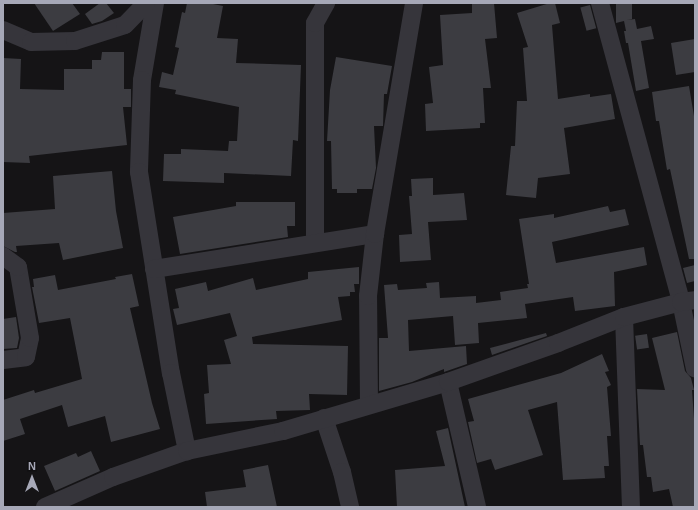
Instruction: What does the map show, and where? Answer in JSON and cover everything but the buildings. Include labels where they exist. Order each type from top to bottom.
[{"type":"street","points":[[3,30],[31,42],[75,41],[125,25],[146,3]]},
{"type":"street","points":[[155,3],[142,80],[139,172],[171,373],[187,451]]},
{"type":"street","points":[[315,243],[315,23],[326,3]]},
{"type":"street","points":[[369,404],[368,296],[374,234],[414,3]]},
{"type":"street","points":[[600,3],[688,301],[695,368]]},
{"type":"street","points":[[154,269],[374,234]]},
{"type":"street","points":[[3,360],[26,357],[30,338],[18,267],[4,256]]},
{"type":"street","points":[[46,507],[113,477],[187,451],[283,431],[369,404],[448,382],[558,343],[624,317],[688,301]]},
{"type":"street","points":[[624,317],[631,507]]},
{"type":"street","points":[[448,382],[477,507]]},
{"type":"street","points":[[324,418],[342,472],[350,507]]}]
